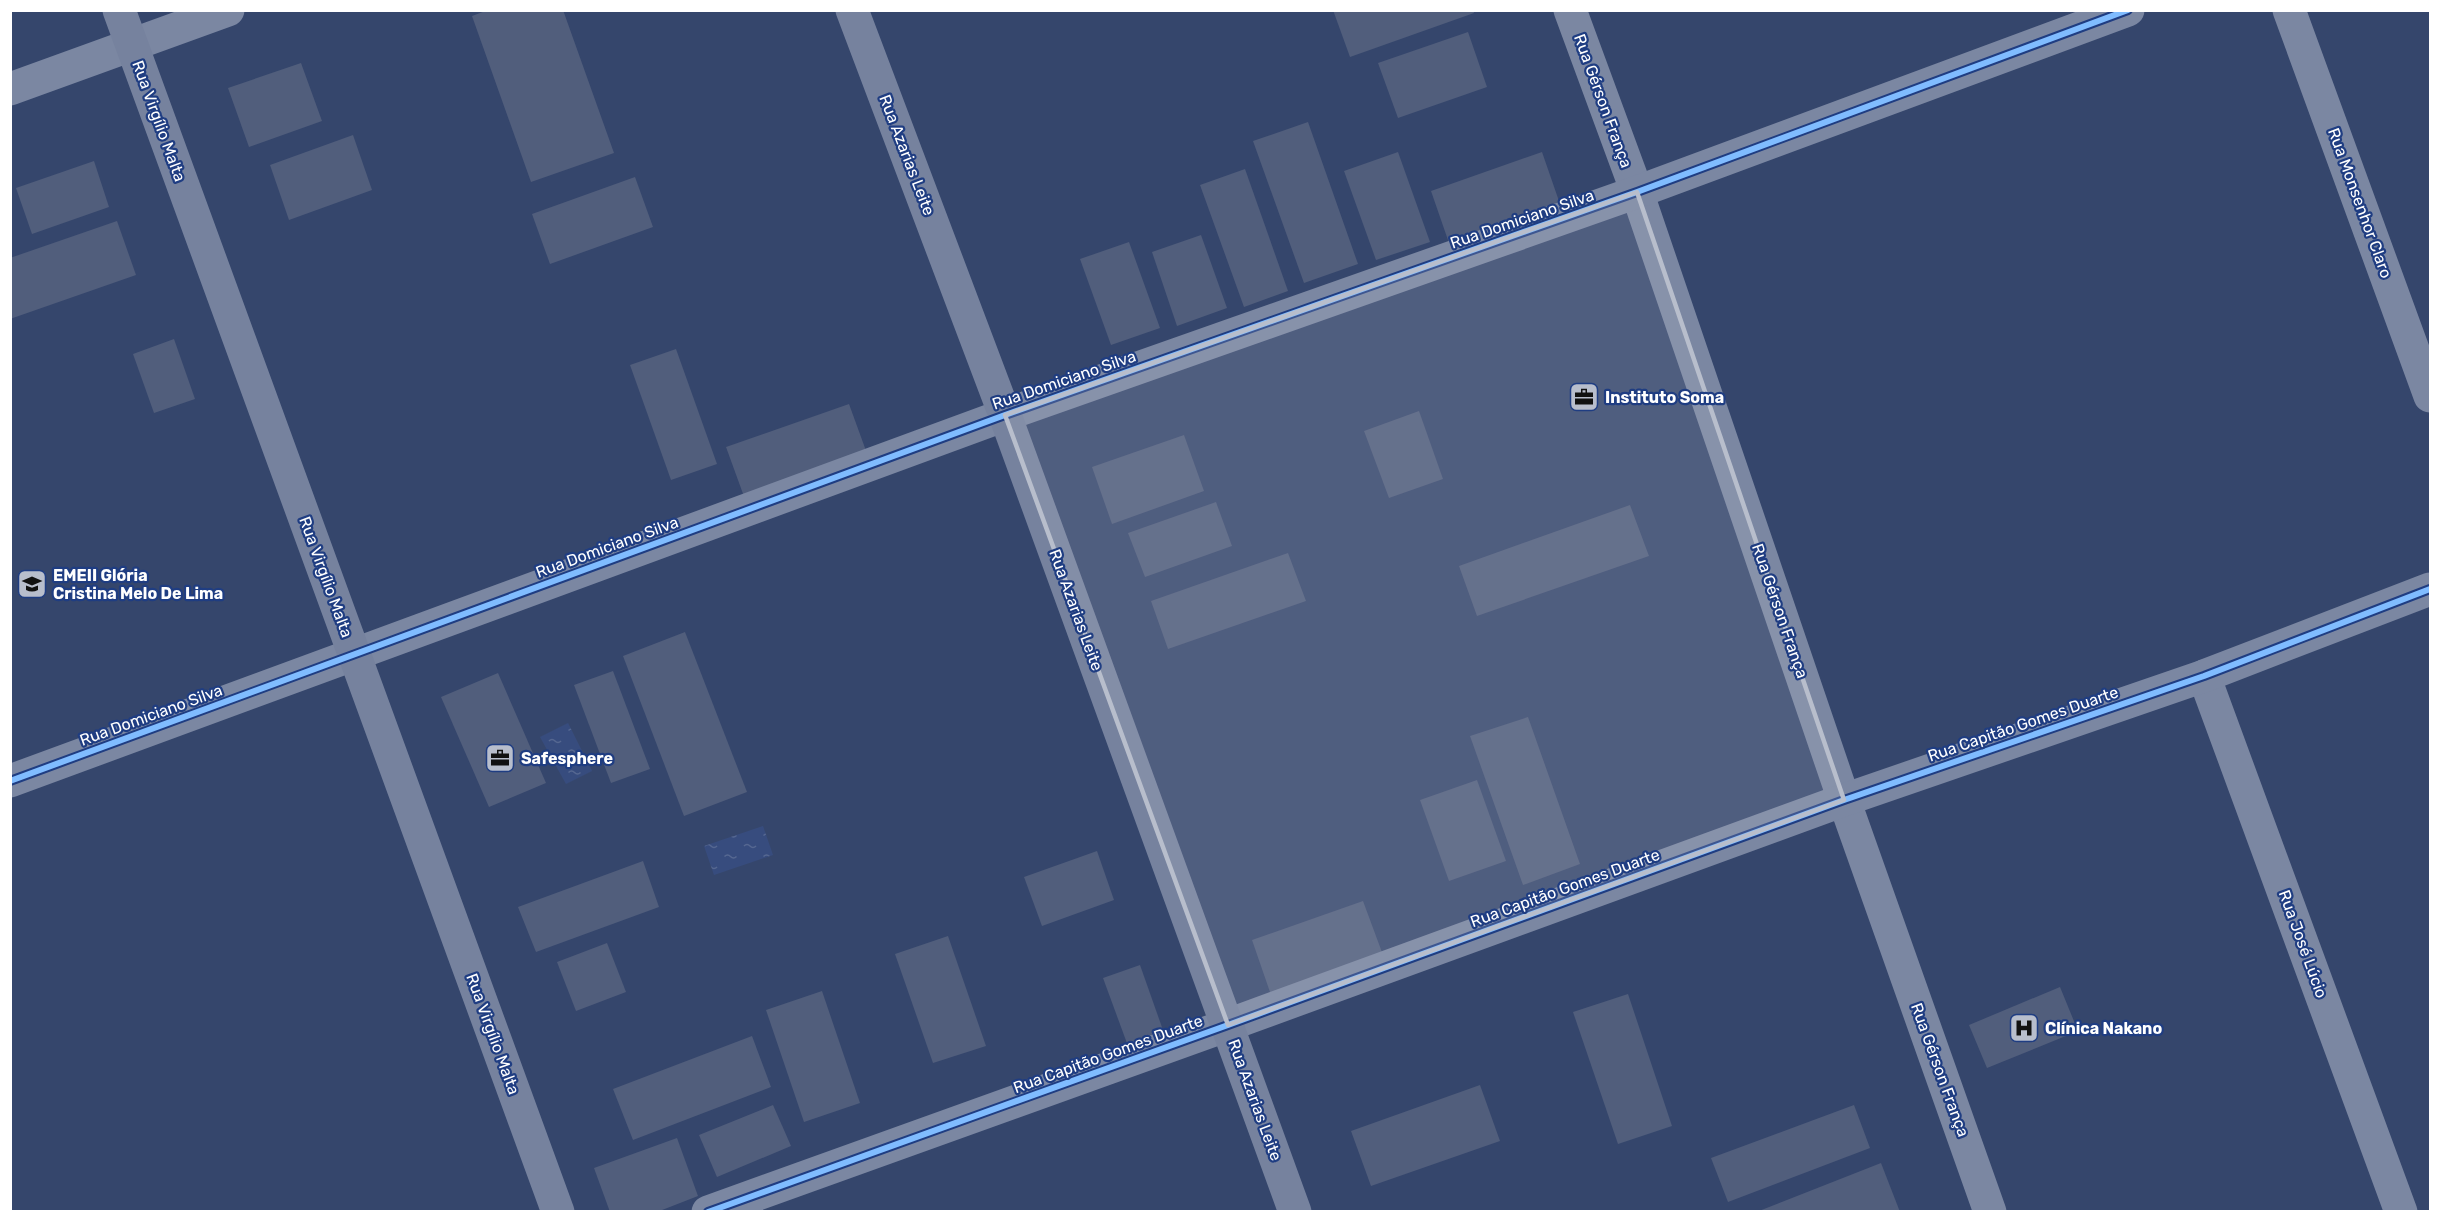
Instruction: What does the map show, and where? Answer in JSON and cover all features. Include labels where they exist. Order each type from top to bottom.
[{"type":"street","name":"Rua Virgílio Malta","points":[[119,10],[558,1212]]},
{"type":"street","points":[[10,89],[228,10]]},
{"type":"street","name":"Rua Azarias Leite","points":[[852,10],[1005,415],[1294,1212]]},
{"type":"street","name":"Rua Gérson França","points":[[1570,10],[1637,192],[1844,800],[1990,1212]]},
{"type":"street","name":"Rua Domiciano Silva","points":[[10,781],[1005,415],[1637,192],[2128,10]]},
{"type":"street","name":"Rua Monsenhor Claro","points":[[2289,10],[2430,396]]},
{"type":"street","name":"Rua Capitão Gomes Duarte","points":[[708,1212],[763,1202],[1228,1025],[1844,800],[2204,676],[2430,589]]},
{"type":"street","name":"Rua José Lúcio","points":[[2204,676],[2401,1212]]},
{"type":"highlighted area","points":[[1637,192],[1844,800],[1228,1025],[1005,415]]},
{"type":"water","points":[[568,723],[592,771],[566,784],[540,737]]},
{"type":"water","points":[[763,826],[773,855],[714,875],[704,846]]},
{"type":"building","points":[[488,10],[563,10],[614,153],[531,182],[472,16]]},
{"type":"building","points":[[1333,10],[1473,10],[1474,13],[1350,57]]},
{"type":"building","points":[[1468,32],[1487,87],[1398,118],[1378,63]]},
{"type":"building","points":[[301,63],[322,121],[249,147],[228,88]]},
{"type":"building","points":[[1308,122],[1358,264],[1304,283],[1253,141]]},
{"type":"building","points":[[353,135],[372,190],[289,220],[270,165]]},
{"type":"building","points":[[1398,152],[1430,242],[1376,260],[1344,171]]},
{"type":"building","points":[[1542,152],[1560,204],[1449,243],[1431,191]]},
{"type":"building","points":[[94,161],[109,207],[32,234],[16,188]]},
{"type":"building","points":[[1245,169],[1288,291],[1244,307],[1200,185]]},
{"type":"building","points":[[635,177],[653,227],[550,264],[532,214]]},
{"type":"building","points":[[117,221],[136,275],[10,319],[10,258]]},
{"type":"building","points":[[1201,235],[1227,308],[1177,326],[1152,252]]},
{"type":"building","points":[[1129,242],[1160,328],[1111,345],[1080,259]]},
{"type":"building","points":[[174,339],[195,399],[154,413],[133,354]]},
{"type":"building","points":[[676,349],[717,464],[671,480],[630,365]]},
{"type":"building","points":[[849,404],[869,459],[746,502],[726,447]]},
{"type":"building","points":[[1419,411],[1443,479],[1389,498],[1364,431]]},
{"type":"building","points":[[1184,435],[1204,491],[1112,524],[1092,467]]},
{"type":"building","points":[[1216,502],[1232,546],[1145,577],[1128,533]]},
{"type":"building","points":[[1630,505],[1649,556],[1477,616],[1459,566]]},
{"type":"building","points":[[1288,553],[1306,601],[1168,649],[1151,601]]},
{"type":"building","points":[[685,632],[747,792],[684,816],[623,656]]},
{"type":"building","points":[[613,671],[650,769],[611,783],[574,685]]},
{"type":"building","points":[[498,673],[546,783],[489,807],[441,697]]},
{"type":"building","points":[[1528,717],[1580,864],[1523,885],[1470,736]]},
{"type":"building","points":[[1477,780],[1506,861],[1449,881],[1420,800]]},
{"type":"building","points":[[1097,851],[1114,900],[1042,926],[1024,877]]},
{"type":"building","points":[[643,861],[659,907],[536,952],[518,907]]},
{"type":"building","points":[[1363,901],[1383,955],[1271,995],[1252,940]]},
{"type":"building","points":[[948,936],[986,1046],[933,1063],[895,954]]},
{"type":"building","points":[[607,943],[626,992],[576,1011],[557,962]]},
{"type":"building","points":[[1140,965],[1164,1033],[1128,1046],[1103,978]]},
{"type":"building","name":"Clínica Nakano","points":[[2060,987],[2078,1031],[1987,1068],[1969,1025]]},
{"type":"building","points":[[822,991],[860,1103],[804,1122],[766,1010]]},
{"type":"building","points":[[1628,994],[1672,1126],[1618,1144],[1573,1012]]},
{"type":"building","points":[[752,1036],[771,1087],[633,1140],[613,1089]]},
{"type":"building","points":[[1480,1085],[1500,1141],[1371,1186],[1351,1131]]},
{"type":"building","points":[[773,1105],[791,1146],[717,1177],[699,1135]]},
{"type":"building","points":[[1854,1105],[1870,1148],[1728,1202],[1711,1158]]},
{"type":"building","points":[[677,1138],[698,1196],[657,1212],[610,1212],[594,1168]]},
{"type":"building","points":[[1881,1163],[1900,1212],[1759,1212],[1759,1211]]},
{"type":"cycle path","points":[[10,781],[1005,415],[1637,192],[2128,10]]},
{"type":"cycle path","points":[[708,1212],[1844,800],[2204,676],[2430,589]]},
{"type":"place","name":"Instituto Soma","points":[[1584,397]]},
{"type":"place","name":"EMEII Glória Cristina Melo De Lima","points":[[32,584]]},
{"type":"place","name":"Safesphere","points":[[500,758]]},
{"type":"place","name":"Clínica Nakano","points":[[2024,1028]]}]
